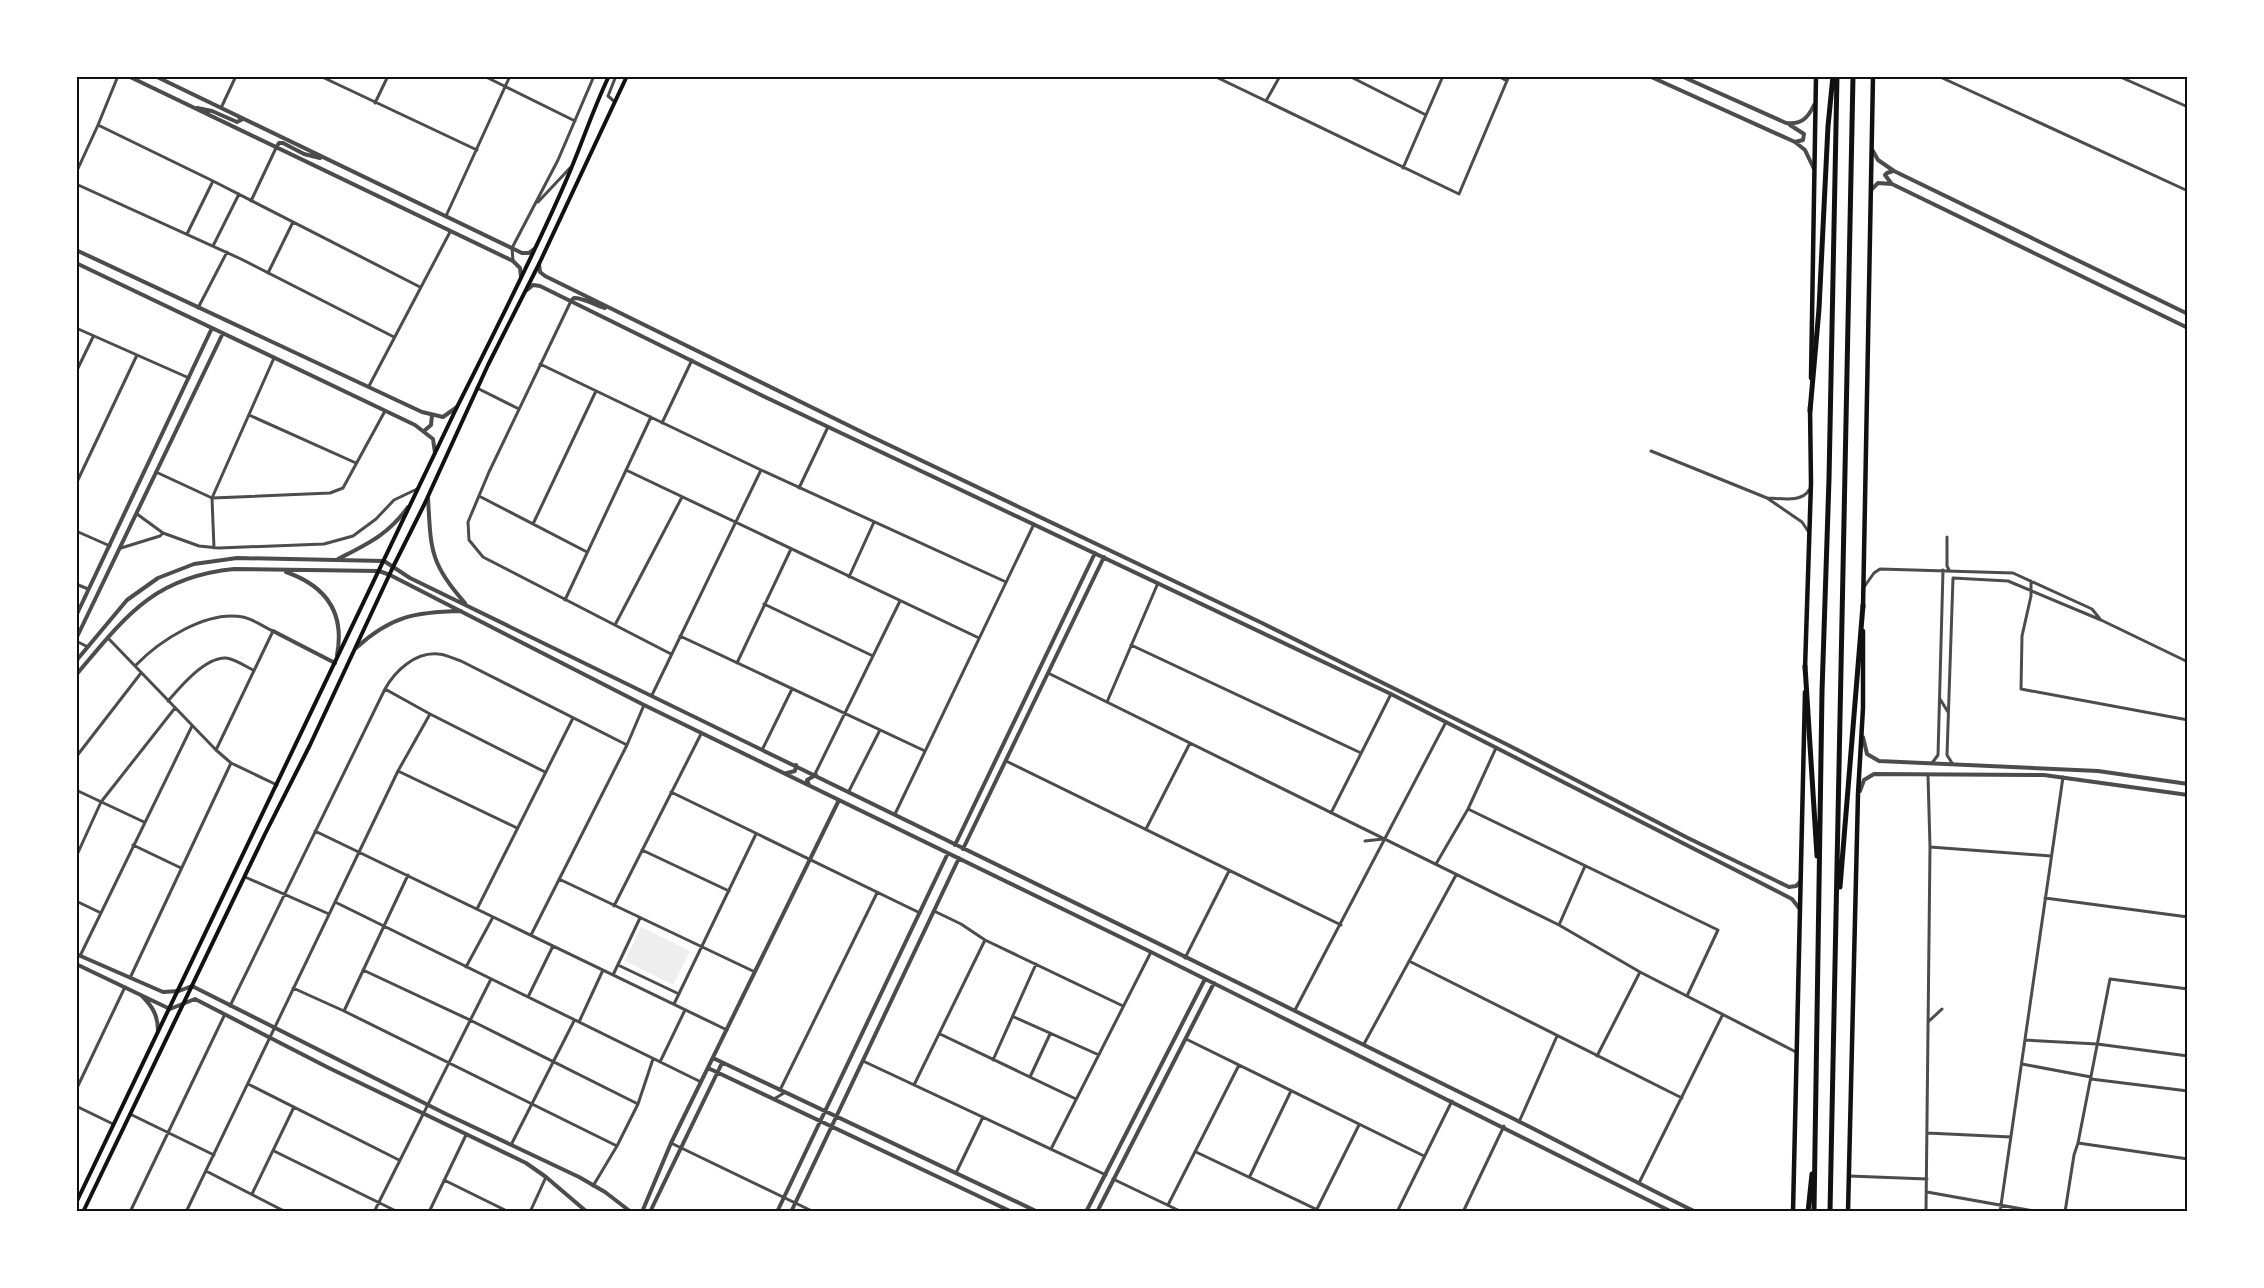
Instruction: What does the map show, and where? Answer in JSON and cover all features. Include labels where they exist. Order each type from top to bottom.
[{"type":"highway","points":[[1810,411],[1819,309],[1828,126],[1833,76]]},
{"type":"highway","points":[[1814,1212],[1822,692],[1838,76]]},
{"type":"highway","points":[[1830,1212],[1853,76]]},
{"type":"highway","points":[[1836,952],[1846,791],[1863,604]]},
{"type":"highway","points":[[1805,666],[1820,902]]},
{"type":"highway","points":[[1808,1212],[1816,1133]]},
{"type":"main road","points":[[76,1203],[159,1035],[418,488],[521,278],[572,166],[594,107],[609,76]]},
{"type":"main road","points":[[82,1212],[310,746],[477,388],[527,290],[627,76]]},
{"type":"main road","points":[[1793,1212],[1810,537],[1816,76]]},
{"type":"main road","points":[[1848,1212],[1858,794],[1862,733],[1873,76]]},
{"type":"street","points":[[76,174],[118,76]]},
{"type":"street","points":[[128,76],[513,261],[520,268],[521,278]]},
{"type":"street","points":[[155,76],[512,248],[526,254],[535,248]]},
{"type":"street","points":[[221,108],[236,76]]},
{"type":"street","points":[[320,76],[477,150]]},
{"type":"street","points":[[375,103],[388,76]]},
{"type":"street","points":[[484,76],[575,121]]},
{"type":"street","points":[[446,216],[510,76]]},
{"type":"street","points":[[513,261],[512,248],[558,160],[594,76]]},
{"type":"street","points":[[615,102],[608,96],[616,76]]},
{"type":"street","points":[[1214,76],[1459,194],[1508,79],[1498,76]]},
{"type":"street","points":[[1266,102],[1280,76]]},
{"type":"street","points":[[1349,76],[1426,115]]},
{"type":"street","points":[[1403,168],[1443,76]]},
{"type":"street","points":[[1649,76],[1795,142],[1805,150],[1814,169]]},
{"type":"street","points":[[1681,76],[1786,123],[1804,134],[1803,140],[1795,142]]},
{"type":"street","points":[[1938,76],[2187,191]]},
{"type":"street","points":[[1948,76],[1948,81]]},
{"type":"street","points":[[2118,76],[2187,107]]},
{"type":"street","points":[[1786,123],[1796,124],[1804,120],[1816,102]]},
{"type":"street","points":[[191,106],[212,111],[239,123],[242,120],[239,117]]},
{"type":"street","points":[[98,125],[420,287]]},
{"type":"street","points":[[1871,142],[1878,160],[1894,171],[2187,314]]},
{"type":"street","points":[[251,201],[279,143],[304,154],[330,160]]},
{"type":"street","points":[[534,206],[572,166]]},
{"type":"street","points":[[1893,184],[1885,176],[1894,171]]},
{"type":"street","points":[[187,234],[213,181]]},
{"type":"street","points":[[1870,195],[1872,188],[1878,183],[1893,184],[2187,328]]},
{"type":"street","points":[[76,184],[227,252],[394,337]]},
{"type":"street","points":[[213,246],[239,195]]},
{"type":"street","points":[[268,273],[293,222]]},
{"type":"street","points":[[369,386],[450,232]]},
{"type":"street","points":[[76,250],[432,415],[442,417],[457,407]]},
{"type":"street","points":[[198,308],[227,252]]},
{"type":"street","points":[[76,263],[424,430],[433,439],[435,453]]},
{"type":"street","points":[[539,264],[540,272],[544,276],[868,435],[1294,639],[1506,744],[1682,835],[1789,887],[1796,886],[1802,879]]},
{"type":"street","points":[[527,290],[536,285],[571,301],[1391,694],[1792,899],[1800,912]]},
{"type":"street","points":[[612,309],[593,305],[575,297],[571,301],[478,496],[468,522],[469,540],[483,557],[671,654]]},
{"type":"street","points":[[76,328],[189,378]]},
{"type":"street","points":[[76,616],[212,328]]},
{"type":"street","points":[[88,647],[76,640],[223,333]]},
{"type":"street","points":[[76,372],[93,337]]},
{"type":"street","points":[[76,484],[137,355]]},
{"type":"street","points":[[214,548],[212,498],[274,358]]},
{"type":"street","points":[[662,423],[692,360]]},
{"type":"street","points":[[540,364],[799,488],[1006,582]]},
{"type":"street","points":[[477,388],[519,409]]},
{"type":"street","points":[[533,524],[596,391]]},
{"type":"street","points":[[156,472],[212,498],[330,492],[343,488],[385,411]]},
{"type":"street","points":[[249,415],[356,463]]},
{"type":"street","points":[[424,430],[431,425],[432,415]]},
{"type":"street","points":[[565,600],[651,417]]},
{"type":"street","points":[[799,488],[828,426]]},
{"type":"street","points":[[1650,451],[1767,498],[1802,522],[1810,537]]},
{"type":"street","points":[[626,470],[979,638]]},
{"type":"street","points":[[652,695],[761,470]]},
{"type":"street","points":[[1767,498],[1800,498],[1807,494],[1811,483]]},
{"type":"street","points":[[136,514],[163,533],[199,546],[214,548],[324,544],[353,536],[376,519],[394,500],[418,488]]},
{"type":"street","points":[[478,496],[587,552]]},
{"type":"street","points":[[428,497],[431,546],[435,562],[467,606]]},
{"type":"street","points":[[615,625],[682,497]]},
{"type":"street","points":[[336,560],[372,542],[387,531],[413,499]]},
{"type":"street","points":[[849,577],[874,522]]},
{"type":"street","points":[[895,814],[1034,524]]},
{"type":"street","points":[[76,531],[110,546]]},
{"type":"street","points":[[120,548],[160,536],[163,533]]},
{"type":"street","points":[[1947,537],[1947,566],[1953,578],[1947,754],[1952,763]]},
{"type":"street","points":[[955,845],[1101,545]]},
{"type":"street","points":[[737,663],[791,549]]},
{"type":"street","points":[[963,849],[1104,557]]},
{"type":"street","points":[[76,661],[127,600],[158,578],[194,564],[237,558],[384,561],[410,578],[763,748],[1696,1212]]},
{"type":"street","points":[[76,675],[123,619],[137,607],[173,584],[216,571],[234,569],[379,571],[644,705],[1504,1126],[1672,1212]]},
{"type":"street","points":[[1864,588],[1874,573],[1880,569],[2013,573],[2092,609],[2101,620]]},
{"type":"street","points":[[1932,763],[1938,755],[1943,570]]},
{"type":"street","points":[[135,666],[148,652],[195,623],[216,618],[243,617],[335,663],[340,640],[338,622],[330,602],[316,587],[302,578],[279,571]]},
{"type":"street","points":[[1953,578],[2008,581],[2101,620],[2187,662]]},
{"type":"street","points":[[2031,580],[2032,591],[2022,636],[2021,689],[2187,720]]},
{"type":"street","points":[[1107,702],[1158,583]]},
{"type":"street","points":[[76,584],[89,590]]},
{"type":"street","points":[[809,785],[808,779],[816,775],[900,601]]},
{"type":"street","points":[[764,604],[873,656]]},
{"type":"street","points":[[355,649],[375,631],[403,617],[437,611],[462,611]]},
{"type":"street","points":[[216,750],[273,631]]},
{"type":"street","points":[[680,636],[925,751]]},
{"type":"street","points":[[107,638],[231,763],[277,785]]},
{"type":"street","points":[[1131,645],[1361,753]]},
{"type":"street","points":[[230,1006],[385,689],[392,677],[404,665],[421,656],[438,654],[461,662],[627,745]]},
{"type":"street","points":[[168,700],[198,670],[219,659],[228,658],[253,670]]},
{"type":"street","points":[[76,757],[141,673]]},
{"type":"street","points":[[1048,673],[1559,925],[1640,972],[1797,1053]]},
{"type":"street","points":[[385,689],[545,772]]},
{"type":"street","points":[[763,748],[792,689]]},
{"type":"street","points":[[1331,813],[1391,694]]},
{"type":"street","points":[[1940,699],[1949,711]]},
{"type":"street","points":[[531,935],[627,745],[644,705]]},
{"type":"street","points":[[76,857],[101,802],[175,708]]},
{"type":"street","points":[[186,1212],[398,771],[430,714]]},
{"type":"street","points":[[477,909],[573,718]]},
{"type":"street","points":[[1294,1012],[1446,722]]},
{"type":"street","points":[[192,726],[78,955],[163,992],[178,991],[192,986],[593,1186],[632,1212]]},
{"type":"street","points":[[849,791],[880,730]]},
{"type":"street","points":[[614,906],[702,733]]},
{"type":"street","points":[[1862,733],[1864,748],[1872,758],[1879,761],[2098,771],[2187,784]]},
{"type":"street","points":[[1146,830],[1190,743]]},
{"type":"street","points":[[1436,864],[1468,808],[1497,748]]},
{"type":"street","points":[[1006,761],[1341,925]]},
{"type":"street","points":[[130,978],[231,763]]},
{"type":"street","points":[[786,774],[795,771],[796,765]]},
{"type":"street","points":[[398,771],[517,828]]},
{"type":"street","points":[[1858,794],[1864,780],[1874,774],[2044,775],[2187,795]]},
{"type":"street","points":[[1926,1212],[1930,847],[1928,775]]},
{"type":"street","points":[[2000,1212],[2063,777]]},
{"type":"street","points":[[76,790],[144,822]]},
{"type":"street","points":[[671,792],[920,913]]},
{"type":"street","points":[[642,1212],[671,1143],[839,801]]},
{"type":"street","points":[[1468,808],[1718,930],[1687,996]]},
{"type":"street","points":[[315,831],[727,1030]]},
{"type":"street","points":[[674,1004],[756,834]]},
{"type":"street","points":[[1365,841],[1385,839]]},
{"type":"street","points":[[133,845],[182,868]]},
{"type":"street","points":[[1930,847],[2052,856]]},
{"type":"street","points":[[642,850],[729,891]]},
{"type":"street","points":[[777,1212],[948,853]]},
{"type":"street","points":[[790,1212],[959,858]]},
{"type":"street","points":[[1559,925],[1585,866]]},
{"type":"street","points":[[1185,958],[1229,870]]},
{"type":"street","points":[[344,1011],[408,875]]},
{"type":"street","points":[[1364,1046],[1456,875]]},
{"type":"street","points":[[245,877],[329,914]]},
{"type":"street","points":[[559,879],[755,972]]},
{"type":"street","points":[[774,1099],[782,1092],[877,893]]},
{"type":"street","points":[[2045,898],[2187,917]]},
{"type":"street","points":[[76,901],[100,913]]},
{"type":"street","points":[[334,902],[701,1082]]},
{"type":"street","points":[[934,911],[961,924],[985,940],[1123,1006]]},
{"type":"street","points":[[466,967],[493,917]]},
{"type":"street","points":[[613,975],[640,918]]},
{"type":"street","points":[[914,1085],[985,940]]},
{"type":"street","points":[[528,997],[553,946]]},
{"type":"street","points":[[1051,1149],[1151,952]]},
{"type":"street","points":[[1409,961],[1682,1098]]},
{"type":"street","points":[[77,964],[170,1009],[195,999],[270,1039],[526,1164],[546,1177],[584,1211]]},
{"type":"street","points":[[993,1060],[1036,964]]},
{"type":"street","points":[[618,965],[679,994]]},
{"type":"street","points":[[363,970],[470,1020],[638,1104]]},
{"type":"street","points":[[579,1022],[603,970]]},
{"type":"street","points":[[1597,1056],[1640,972]]},
{"type":"street","points":[[374,1212],[491,979]]},
{"type":"street","points":[[1086,1212],[1205,979]]},
{"type":"street","points":[[2066,1212],[2074,1155],[2110,979],[2187,989]]},
{"type":"street","points":[[1097,1212],[1214,983]]},
{"type":"street","points":[[76,1090],[125,987]]},
{"type":"street","points":[[293,988],[617,1146]]},
{"type":"street","points":[[139,993],[152,1006],[157,1016],[159,1035]]},
{"type":"street","points":[[1928,1023],[1942,1009]]},
{"type":"street","points":[[660,1062],[685,1010]]},
{"type":"street","points":[[1639,1183],[1723,1015]]},
{"type":"street","points":[[130,1212],[224,1016]]},
{"type":"street","points":[[1014,1017],[1098,1055]]},
{"type":"street","points":[[511,1145],[574,1020]]},
{"type":"street","points":[[939,1034],[1076,1099]]},
{"type":"street","points":[[1030,1077],[1050,1034]]},
{"type":"street","points":[[1519,1122],[1557,1036]]},
{"type":"street","points":[[1186,1039],[1424,1156]]},
{"type":"street","points":[[2025,1040],[2097,1044],[2187,1056]]},
{"type":"street","points":[[713,1058],[1038,1212]]},
{"type":"street","points":[[593,1186],[638,1104],[653,1059]]},
{"type":"street","points":[[863,1060],[1106,1175]]},
{"type":"street","points":[[650,1212],[722,1063]]},
{"type":"street","points":[[2021,1064],[2090,1078],[2187,1091]]},
{"type":"street","points":[[1168,1205],[1239,1065]]},
{"type":"street","points":[[708,1068],[1012,1212]]},
{"type":"street","points":[[248,1084],[399,1160]]},
{"type":"street","points":[[1250,1176],[1292,1091]]},
{"type":"street","points":[[1397,1212],[1452,1101]]},
{"type":"street","points":[[76,1106],[115,1125]]},
{"type":"street","points":[[252,1194],[294,1107]]},
{"type":"street","points":[[130,1114],[214,1155]]},
{"type":"street","points":[[956,1173],[983,1117]]},
{"type":"street","points":[[1317,1209],[1359,1124]]},
{"type":"street","points":[[1463,1212],[1504,1126]]},
{"type":"street","points":[[1927,1133],[2011,1137]]},
{"type":"street","points":[[429,1212],[466,1135]]},
{"type":"street","points":[[671,1143],[814,1212]]},
{"type":"street","points":[[2078,1143],[2187,1159]]},
{"type":"street","points":[[274,1151],[398,1212]]},
{"type":"street","points":[[1196,1152],[1322,1212]]},
{"type":"street","points":[[206,1171],[286,1212]]},
{"type":"street","points":[[1849,1176],[1927,1179]]},
{"type":"street","points":[[530,1212],[546,1177]]},
{"type":"street","points":[[1113,1179],[1182,1212]]},
{"type":"street","points":[[444,1180],[509,1212]]},
{"type":"street","points":[[1927,1192],[2001,1203],[2039,1212]]},
{"type":"shaded area","points":[[641,927],[690,951],[673,985],[625,961]]}]
